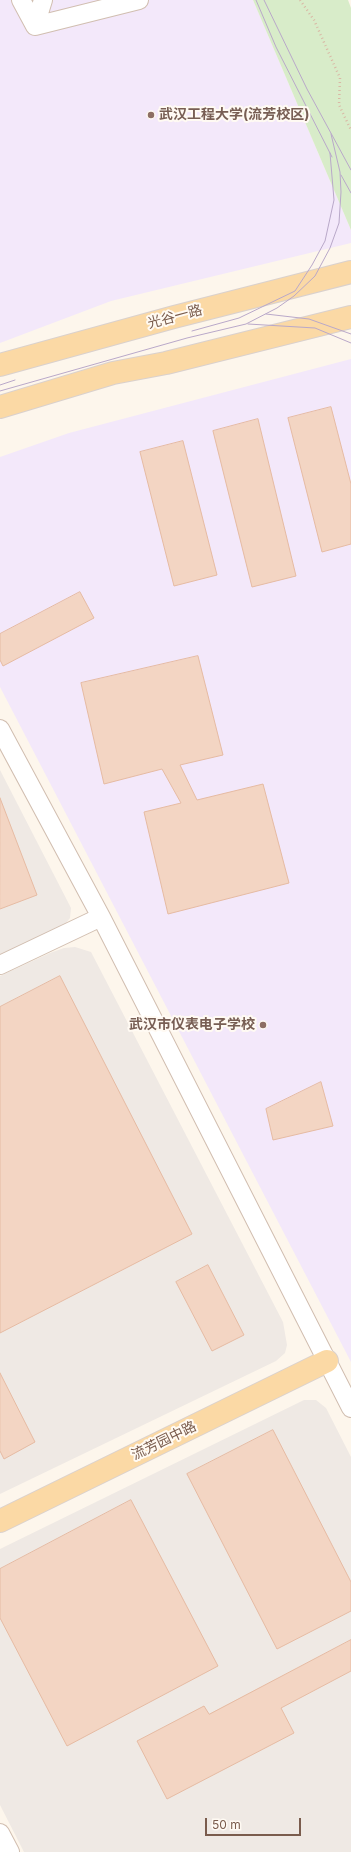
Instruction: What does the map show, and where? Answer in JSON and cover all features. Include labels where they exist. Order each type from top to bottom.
[{"type":"main road","name":"光谷一路","points":[[0,365],[174,317],[351,272]]},
{"type":"main road","points":[[0,407],[113,373],[166,363],[351,317]]},
{"type":"main road","name":"流芳园中路","points":[[0,1521],[327,1361]]},
{"type":"street","points":[[21,0],[35,26]]},
{"type":"street","points":[[35,26],[43,0]]},
{"type":"street","points":[[35,26],[139,0]]},
{"type":"street","points":[[0,729],[101,917],[351,1408]]},
{"type":"street","points":[[0,965],[101,917]]},
{"type":"street","points":[[0,1834],[10,1852]]},
{"type":"path","points":[[300,0],[314,20],[340,78],[339,105],[351,130]]},
{"type":"shaded area","name":"武汉工程大学(流芳校区)","points":[[0,0],[253,0],[351,230],[351,243],[111,301],[0,343]]},
{"type":"shaded area","name":"武汉市仪表电子学校","points":[[351,359],[351,1362],[0,687],[0,457],[69,433]]},
{"type":"shaded area","points":[[0,770],[71,908],[70,918],[63,927],[0,955]]},
{"type":"shaded area","points":[[75,947],[91,952],[283,1322],[287,1345],[285,1353],[276,1361],[0,1494],[0,976],[50,953],[64,948]]},
{"type":"shaded area","points":[[304,1400],[316,1400],[326,1408],[351,1457],[351,1852],[24,1852],[0,1805],[0,1549]]},
{"type":"green space","points":[[253,0],[348,0],[351,8],[351,230]]},
{"type":"building","points":[[331,407],[351,484],[351,544],[322,552],[288,418]]},
{"type":"building","points":[[258,419],[296,576],[252,587],[213,431]]},
{"type":"building","points":[[183,441],[217,575],[174,586],[140,452]]},
{"type":"building","points":[[80,592],[94,618],[3,666],[0,660],[0,634]]},
{"type":"building","points":[[198,656],[223,755],[180,765],[197,800],[263,784],[289,883],[168,914],[144,812],[181,803],[162,769],[104,784],[81,683]]},
{"type":"building","points":[[0,798],[37,895],[0,909]]},
{"type":"building","points":[[60,976],[192,1234],[0,1333],[0,1007]]},
{"type":"building","points":[[321,1082],[333,1126],[273,1140],[266,1109]]},
{"type":"building","points":[[208,1265],[244,1335],[212,1351],[176,1282]]},
{"type":"building","points":[[0,1373],[35,1442],[4,1459],[0,1451]]},
{"type":"building","points":[[273,1430],[351,1582],[351,1611],[277,1649],[187,1474]]},
{"type":"building","points":[[131,1500],[218,1666],[67,1746],[0,1618],[0,1569]]},
{"type":"building","points":[[351,1640],[351,1671],[281,1708],[294,1733],[167,1799],[137,1741],[204,1706],[209,1714]]},
{"type":"tram line","points":[[256,0],[276,47],[332,157]]},
{"type":"tram line","points":[[264,0],[307,89],[351,170]]},
{"type":"tram line","points":[[0,391],[187,338],[246,324],[277,308],[294,296],[315,276],[330,248],[339,223],[341,192],[340,172],[331,134]]},
{"type":"tram line","points":[[192,331],[239,318],[295,291],[312,265],[325,241],[334,200],[330,153]]},
{"type":"tram line","points":[[341,175],[351,193]]},
{"type":"tram line","points":[[266,314],[309,319],[351,334]]},
{"type":"tram line","points":[[248,324],[315,328],[351,343]]},
{"type":"tram line","points":[[0,385],[15,380]]},
{"type":"place","name":"武汉工程大学(流芳校区)","points":[[151,115]]},
{"type":"place","name":"武汉市仪表电子学校","points":[[263,1025]]}]
